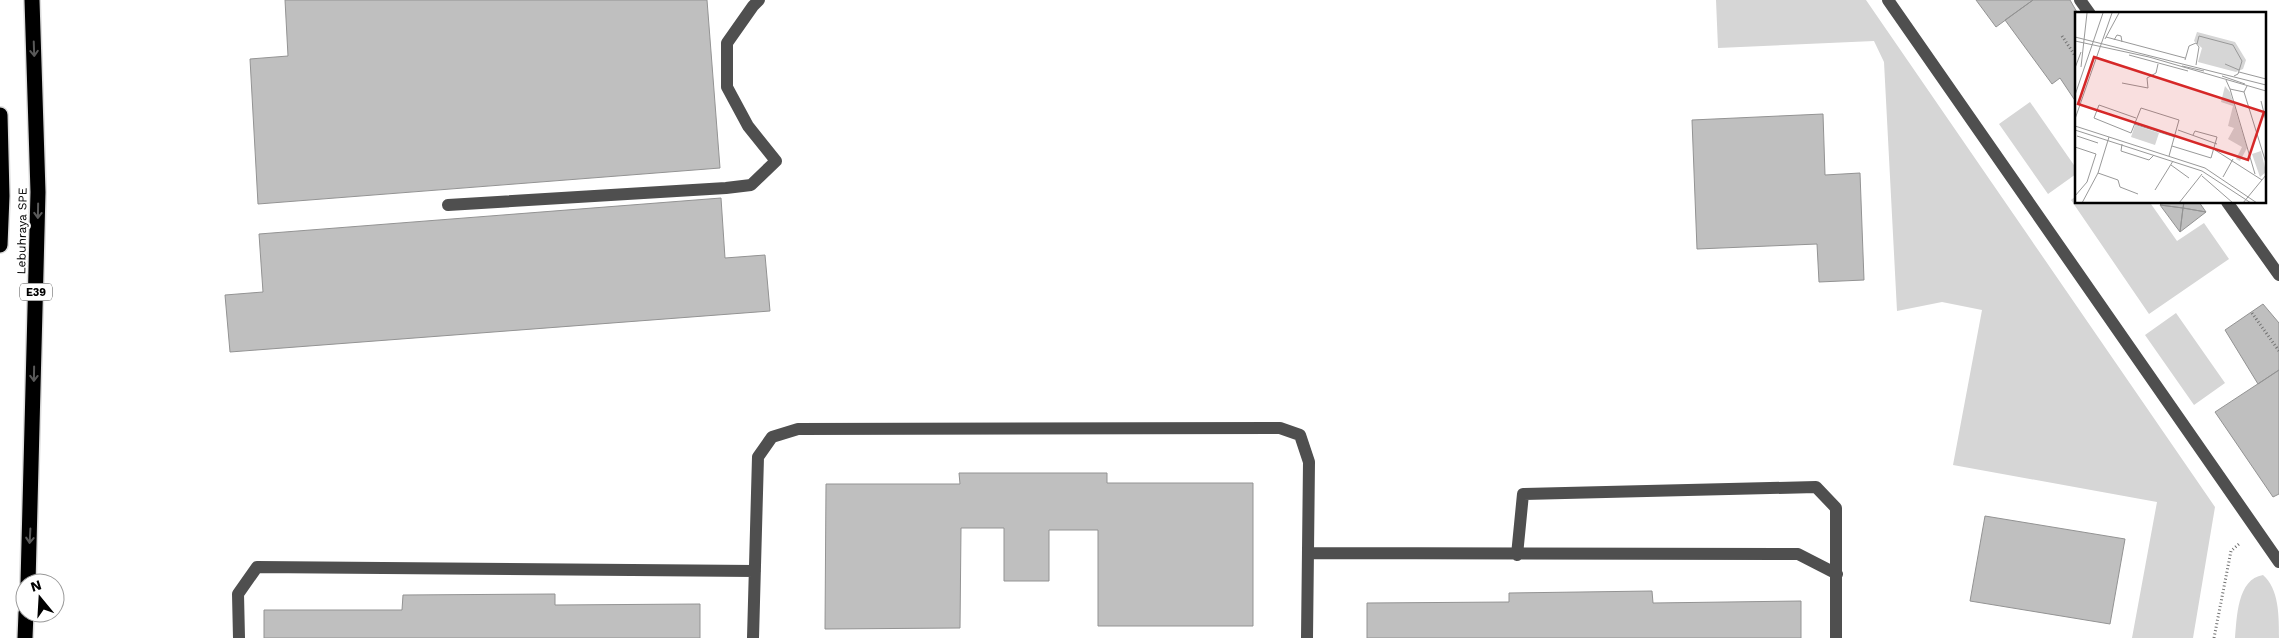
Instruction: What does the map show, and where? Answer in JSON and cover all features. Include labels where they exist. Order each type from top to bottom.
[{"type":"highway","name":"Lebuhraya SPE","points":[[28,573],[38,192],[32,0]]},
{"type":"highway","name":"Lebuhraya SPE","points":[[0,115],[2,196],[0,245]]},
{"type":"highway","points":[[25,638],[26,623]]},
{"type":"street","points":[[448,204],[751,185],[776,162],[748,126],[727,87],[727,43],[759,0]]},
{"type":"street","points":[[1888,0],[2279,562]]},
{"type":"street","points":[[2080,0],[2089,12]]},
{"type":"street","points":[[2227,204],[2279,275]]},
{"type":"street","points":[[754,638],[758,457],[772,437],[798,429],[1280,428],[1300,436],[1309,462],[1307,638]]},
{"type":"street","points":[[1517,555],[1523,494],[1816,487],[1836,508],[1836,638]]},
{"type":"street","points":[[1308,553],[1517,555],[1798,554],[1837,574]]},
{"type":"street","points":[[239,638],[238,594],[257,566],[755,571]]},
{"type":"path","points":[[2062,36],[2075,56]]},
{"type":"path","points":[[2252,313],[2279,351]]},
{"type":"path","points":[[2214,638],[2231,551],[2255,528]]},
{"type":"shaded area","points":[[1716,0],[1866,0],[2215,507],[2193,638],[2132,638],[2157,502],[1953,465],[1982,310],[1942,302],[1897,311],[1884,62],[1874,41],[1718,48]]},
{"type":"shaded area","points":[[2030,102],[2075,167],[2075,175],[2048,194],[1999,124]]},
{"type":"shaded area","points":[[2075,197],[2075,204],[2151,204],[2177,241],[2204,223],[2229,259],[2149,314],[2071,200]]},
{"type":"shaded area","points":[[2176,313],[2225,383],[2194,405],[2145,335]]},
{"type":"shaded area","points":[[2263,575],[2275,595],[2279,638],[2235,638],[2238,610],[2243,591],[2254,578]]},
{"type":"building","points":[[285,0],[707,0],[720,168],[258,204],[250,59],[288,56]]},
{"type":"building","points":[[1976,0],[2033,0],[1996,27]]},
{"type":"building","points":[[2033,0],[2070,0],[2077,12],[2075,12],[2075,100],[2060,78],[2052,84],[2005,20]]},
{"type":"building","points":[[1823,114],[1825,175],[1860,173],[1864,280],[1819,282],[1817,244],[1697,249],[1692,120]]},
{"type":"building","points":[[721,198],[725,258],[765,255],[770,311],[230,352],[225,295],[263,292],[259,234]]},
{"type":"building","points":[[2161,204],[2184,204],[2183,208]]},
{"type":"building","points":[[2184,204],[2200,204],[2206,212],[2183,208]]},
{"type":"building","points":[[2160,205],[2183,208],[2180,232]]},
{"type":"building","points":[[2183,208],[2206,212],[2180,232]]},
{"type":"building","points":[[2263,304],[2279,323],[2279,370],[2258,384],[2225,330]]},
{"type":"building","points":[[2279,370],[2279,494],[2273,497],[2215,412]]},
{"type":"building","points":[[959,473],[1107,473],[1107,483],[1253,483],[1253,626],[1098,626],[1098,530],[1049,530],[1049,581],[1004,581],[1004,528],[961,528],[960,628],[825,629],[826,484],[960,484]]},
{"type":"building","points":[[1985,516],[2125,539],[2110,624],[1970,601]]},
{"type":"building","points":[[1652,591],[1653,603],[1801,601],[1801,638],[1367,638],[1367,603],[1509,602],[1509,593]]},
{"type":"building","points":[[555,594],[555,605],[700,604],[700,638],[264,638],[264,610],[402,610],[403,595]]}]
